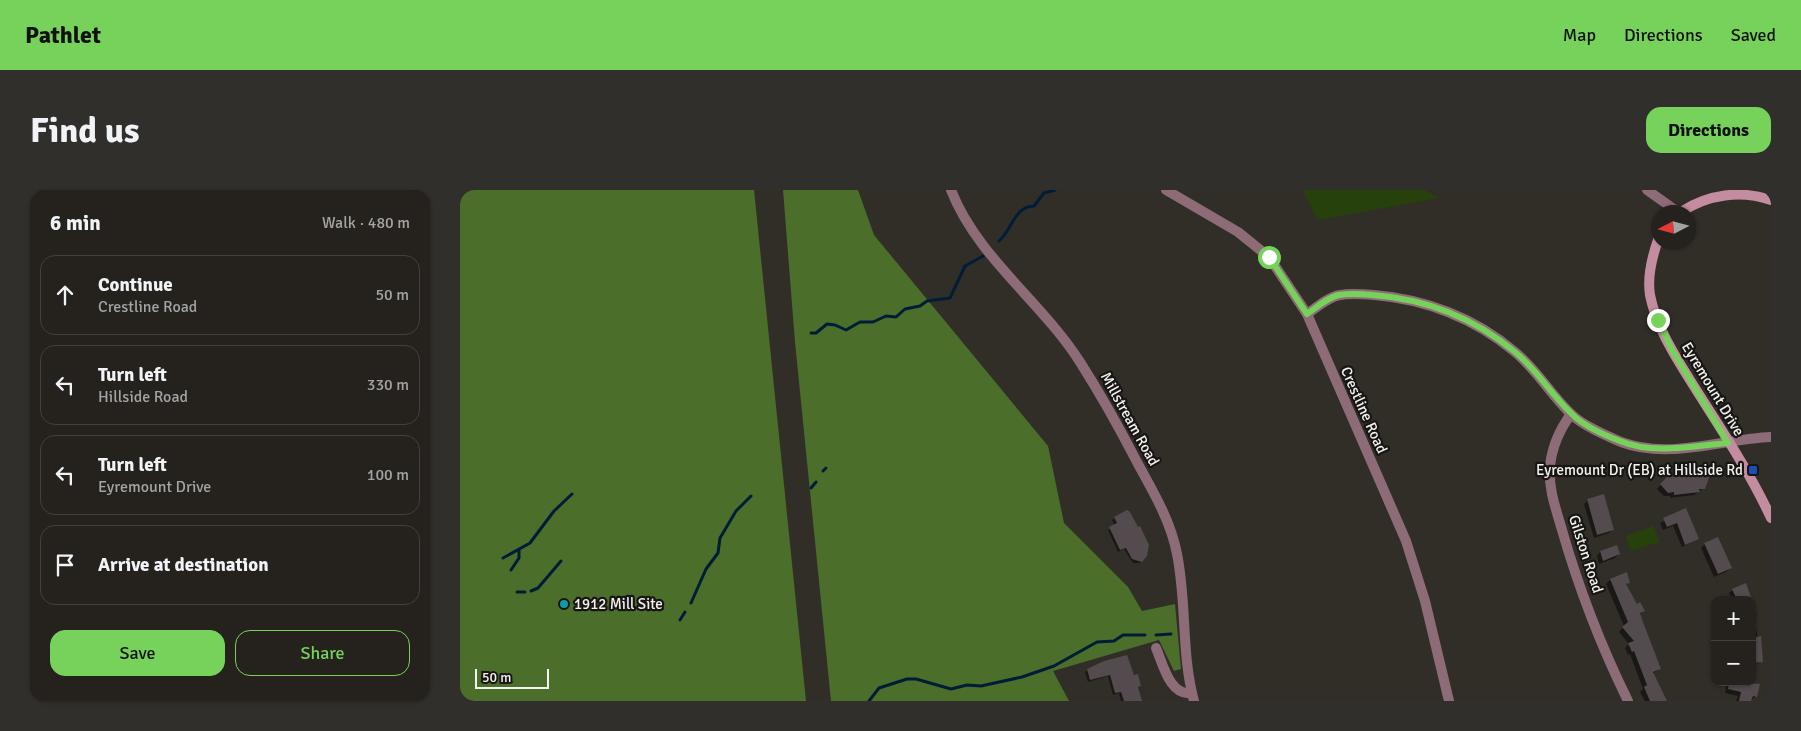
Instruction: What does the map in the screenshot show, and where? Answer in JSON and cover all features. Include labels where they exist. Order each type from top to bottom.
[{"type":"street","name":"Millstream Road","points":[[951,190],[963,214],[989,251],[1055,326],[1080,361],[1125,439],[1168,522],[1179,568],[1184,643],[1193,697]]},
{"type":"street","name":"Crestline Road","points":[[1166,190],[1238,232],[1269,257],[1307,314],[1406,540],[1425,601],[1449,701]]},
{"type":"street","points":[[1647,190],[1670,205]]},
{"type":"street","points":[[1691,205],[1733,192],[1757,193],[1771,200]]},
{"type":"street","name":"Eyremount Drive","points":[[1654,250],[1650,260],[1650,294],[1658,320],[1672,350],[1757,489],[1771,518]]},
{"type":"street","points":[[1307,314],[1338,295],[1401,297],[1433,306],[1480,327],[1515,352],[1542,379],[1571,414],[1589,426],[1620,441],[1639,447],[1660,450],[1771,437]]},
{"type":"street","name":"Gilston Road","points":[[1571,414],[1554,446],[1550,467],[1551,492],[1574,572],[1612,668],[1628,701]]},
{"type":"street","points":[[1156,648],[1175,688],[1193,697]]},
{"type":"green space","points":[[460,190],[754,190],[806,701],[460,701]]},
{"type":"green space","points":[[783,190],[858,190],[874,235],[1048,446],[1064,523],[1128,587],[1142,611],[1175,604],[1181,669],[1174,671],[1159,640],[1053,671],[1069,701],[831,701],[795,342]]},
{"type":"green space","points":[[1302,190],[1425,190],[1439,198],[1318,220]]},
{"type":"green space","points":[[1654,526],[1659,542],[1631,551],[1626,536]]},
{"type":"building","points":[[1698,470],[1710,475],[1705,489],[1699,489],[1700,492],[1674,495],[1674,492],[1668,493],[1660,484],[1667,477],[1696,475]]},
{"type":"building","points":[[1604,494],[1614,530],[1597,535],[1587,499]]},
{"type":"building","points":[[1686,508],[1699,539],[1685,545],[1677,523],[1667,527],[1663,518]]},
{"type":"building","points":[[1127,510],[1138,527],[1140,526],[1149,545],[1147,556],[1142,562],[1132,559],[1126,548],[1120,550],[1109,527],[1117,523],[1114,517]]},
{"type":"building","points":[[1718,537],[1732,568],[1718,574],[1704,543]]},
{"type":"building","points":[[1617,545],[1620,554],[1603,561],[1600,551]]},
{"type":"building","points":[[1627,572],[1630,583],[1626,584],[1637,604],[1640,602],[1645,611],[1640,613],[1661,669],[1653,672],[1667,701],[1650,701],[1644,687],[1647,685],[1634,651],[1632,652],[1628,643],[1634,641],[1622,627],[1628,622],[1610,579]]},
{"type":"building","points":[[1746,583],[1751,596],[1735,596],[1732,589]]},
{"type":"building","points":[[1761,636],[1763,662],[1756,663],[1756,637]]},
{"type":"building","points":[[1127,655],[1134,675],[1138,674],[1141,686],[1138,687],[1142,701],[1124,701],[1121,692],[1115,693],[1110,675],[1090,680],[1087,669],[1104,661]]},
{"type":"building","points":[[1756,684],[1760,684],[1757,697],[1753,696],[1751,701],[1739,701],[1741,692],[1728,689],[1728,686],[1756,686]]},
{"type":"waterway","points":[[999,241],[1022,210],[1034,206],[1044,193],[1055,190]]},
{"type":"waterway","points":[[811,333],[816,333],[827,324],[846,330],[860,322],[873,322],[886,316],[896,317],[905,309],[920,306],[927,301],[950,298],[965,266],[983,256]]},
{"type":"waterway","points":[[823,471],[826,468]]},
{"type":"waterway","points":[[811,488],[816,482]]},
{"type":"waterway","points":[[503,558],[530,543],[554,511],[572,494]]},
{"type":"waterway","points":[[691,603],[706,569],[718,553],[720,538],[736,511],[751,496]]},
{"type":"waterway","points":[[511,570],[519,558],[519,550]]},
{"type":"waterway","points":[[531,591],[538,588],[561,561]]},
{"type":"waterway","points":[[517,592],[525,592]]},
{"type":"waterway","points":[[680,620],[685,612]]},
{"type":"waterway","points":[[1156,635],[1171,634]]},
{"type":"waterway","points":[[869,701],[879,688],[907,679],[916,679],[951,689],[967,685],[981,686],[1022,677],[1054,666],[1097,642],[1114,641],[1123,635],[1145,635]]},
{"type":"place","name":"Eyremount Dr (EB) at Hillside Rd","points":[[1753,470]]},
{"type":"place","name":"1912 Mill Site","points":[[564,604]]},
{"type":"route","points":[[1269,257],[1307,314],[1338,295],[1362,294],[1401,297],[1433,306],[1480,327],[1515,352],[1542,379],[1571,414],[1589,426],[1620,441],[1639,447],[1660,450],[1728,443],[1672,350],[1658,320]]}]
